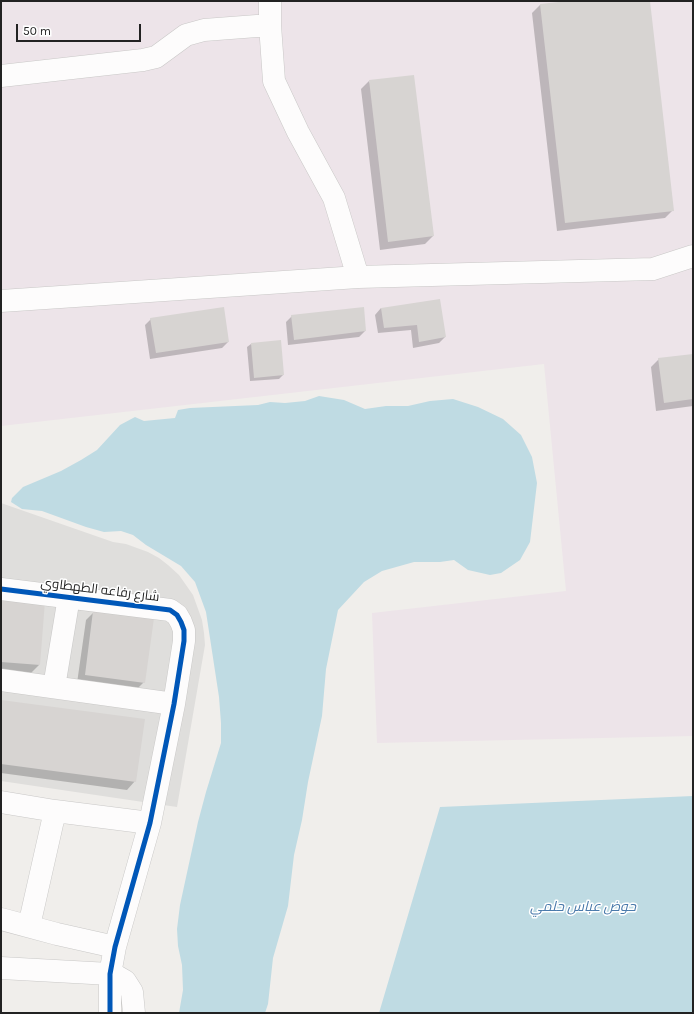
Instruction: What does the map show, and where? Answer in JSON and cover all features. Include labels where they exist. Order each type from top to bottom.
[{"type":"street","points":[[270,1],[274,81],[298,132],[334,198],[358,277]]},
{"type":"street","points":[[1,76],[143,60],[156,57],[186,35],[204,30],[270,25]]},
{"type":"street","points":[[1,301],[358,277],[653,269],[693,256]]},
{"type":"street","name":"شارع رفاعه الطهطاوي","points":[[1,589],[170,610],[177,615],[184,630],[184,641],[174,704]]},
{"type":"street","points":[[54,687],[69,598]]},
{"type":"street","points":[[1,680],[174,704],[150,823],[115,947],[110,974],[110,1013]]},
{"type":"street","points":[[1,802],[55,811],[150,823]]},
{"type":"street","points":[[29,926],[55,811]]},
{"type":"street","points":[[1,918],[57,934],[115,947]]},
{"type":"street","points":[[1,968],[110,974],[125,981],[132,992],[134,1013]]},
{"type":"shaded area","points":[[1,1],[693,1],[693,736],[377,743],[372,613],[566,591],[544,364],[1,426]]},
{"type":"shaded area","points":[[1,503],[113,542],[126,544],[148,552],[159,558],[179,575],[193,595],[202,620],[205,645],[177,807],[1,781]]},
{"type":"water","points":[[319,396],[344,400],[365,409],[386,406],[408,406],[430,401],[453,399],[478,407],[503,419],[521,435],[532,457],[537,483],[530,542],[520,560],[501,573],[490,575],[468,570],[454,560],[440,562],[414,562],[382,571],[364,582],[338,610],[326,669],[322,716],[294,855],[288,906],[273,958],[268,1004],[265,1013],[179,1013],[183,990],[182,965],[178,946],[177,929],[180,905],[198,822],[221,743],[219,697],[206,612],[195,582],[181,566],[146,545],[133,535],[121,531],[104,532],[42,511],[22,509],[11,502],[12,498],[23,487],[61,471],[97,450],[120,425],[135,417],[144,421],[175,418],[178,410],[190,408],[258,405],[270,402],[285,403],[305,401]]},
{"type":"water","name":"حوض عباس حلمي","points":[[693,796],[693,1013],[379,1013],[440,807]]},
{"type":"building","points":[[568,1],[650,1],[674,211],[565,223],[540,4]]},
{"type":"building","points":[[414,75],[434,236],[388,242],[369,80]]},
{"type":"building","points":[[440,299],[446,337],[419,342],[417,325],[384,328],[381,308]]},
{"type":"building","points":[[224,307],[229,342],[156,353],[150,318]]},
{"type":"building","points":[[364,307],[366,331],[294,340],[291,315]]},
{"type":"building","points":[[281,340],[284,375],[254,378],[251,343]]},
{"type":"building","points":[[693,354],[693,399],[664,403],[658,358]]},
{"type":"building","points":[[1,598],[45,601],[40,665],[1,662]]},
{"type":"building","points":[[93,611],[154,618],[145,683],[85,675]]},
{"type":"building","points":[[1,700],[145,719],[136,782],[1,764]]},
{"type":"cycle path","points":[[1,589],[170,610],[177,615],[184,630],[184,641],[174,704],[150,823],[115,947],[110,974],[110,1013]]}]
